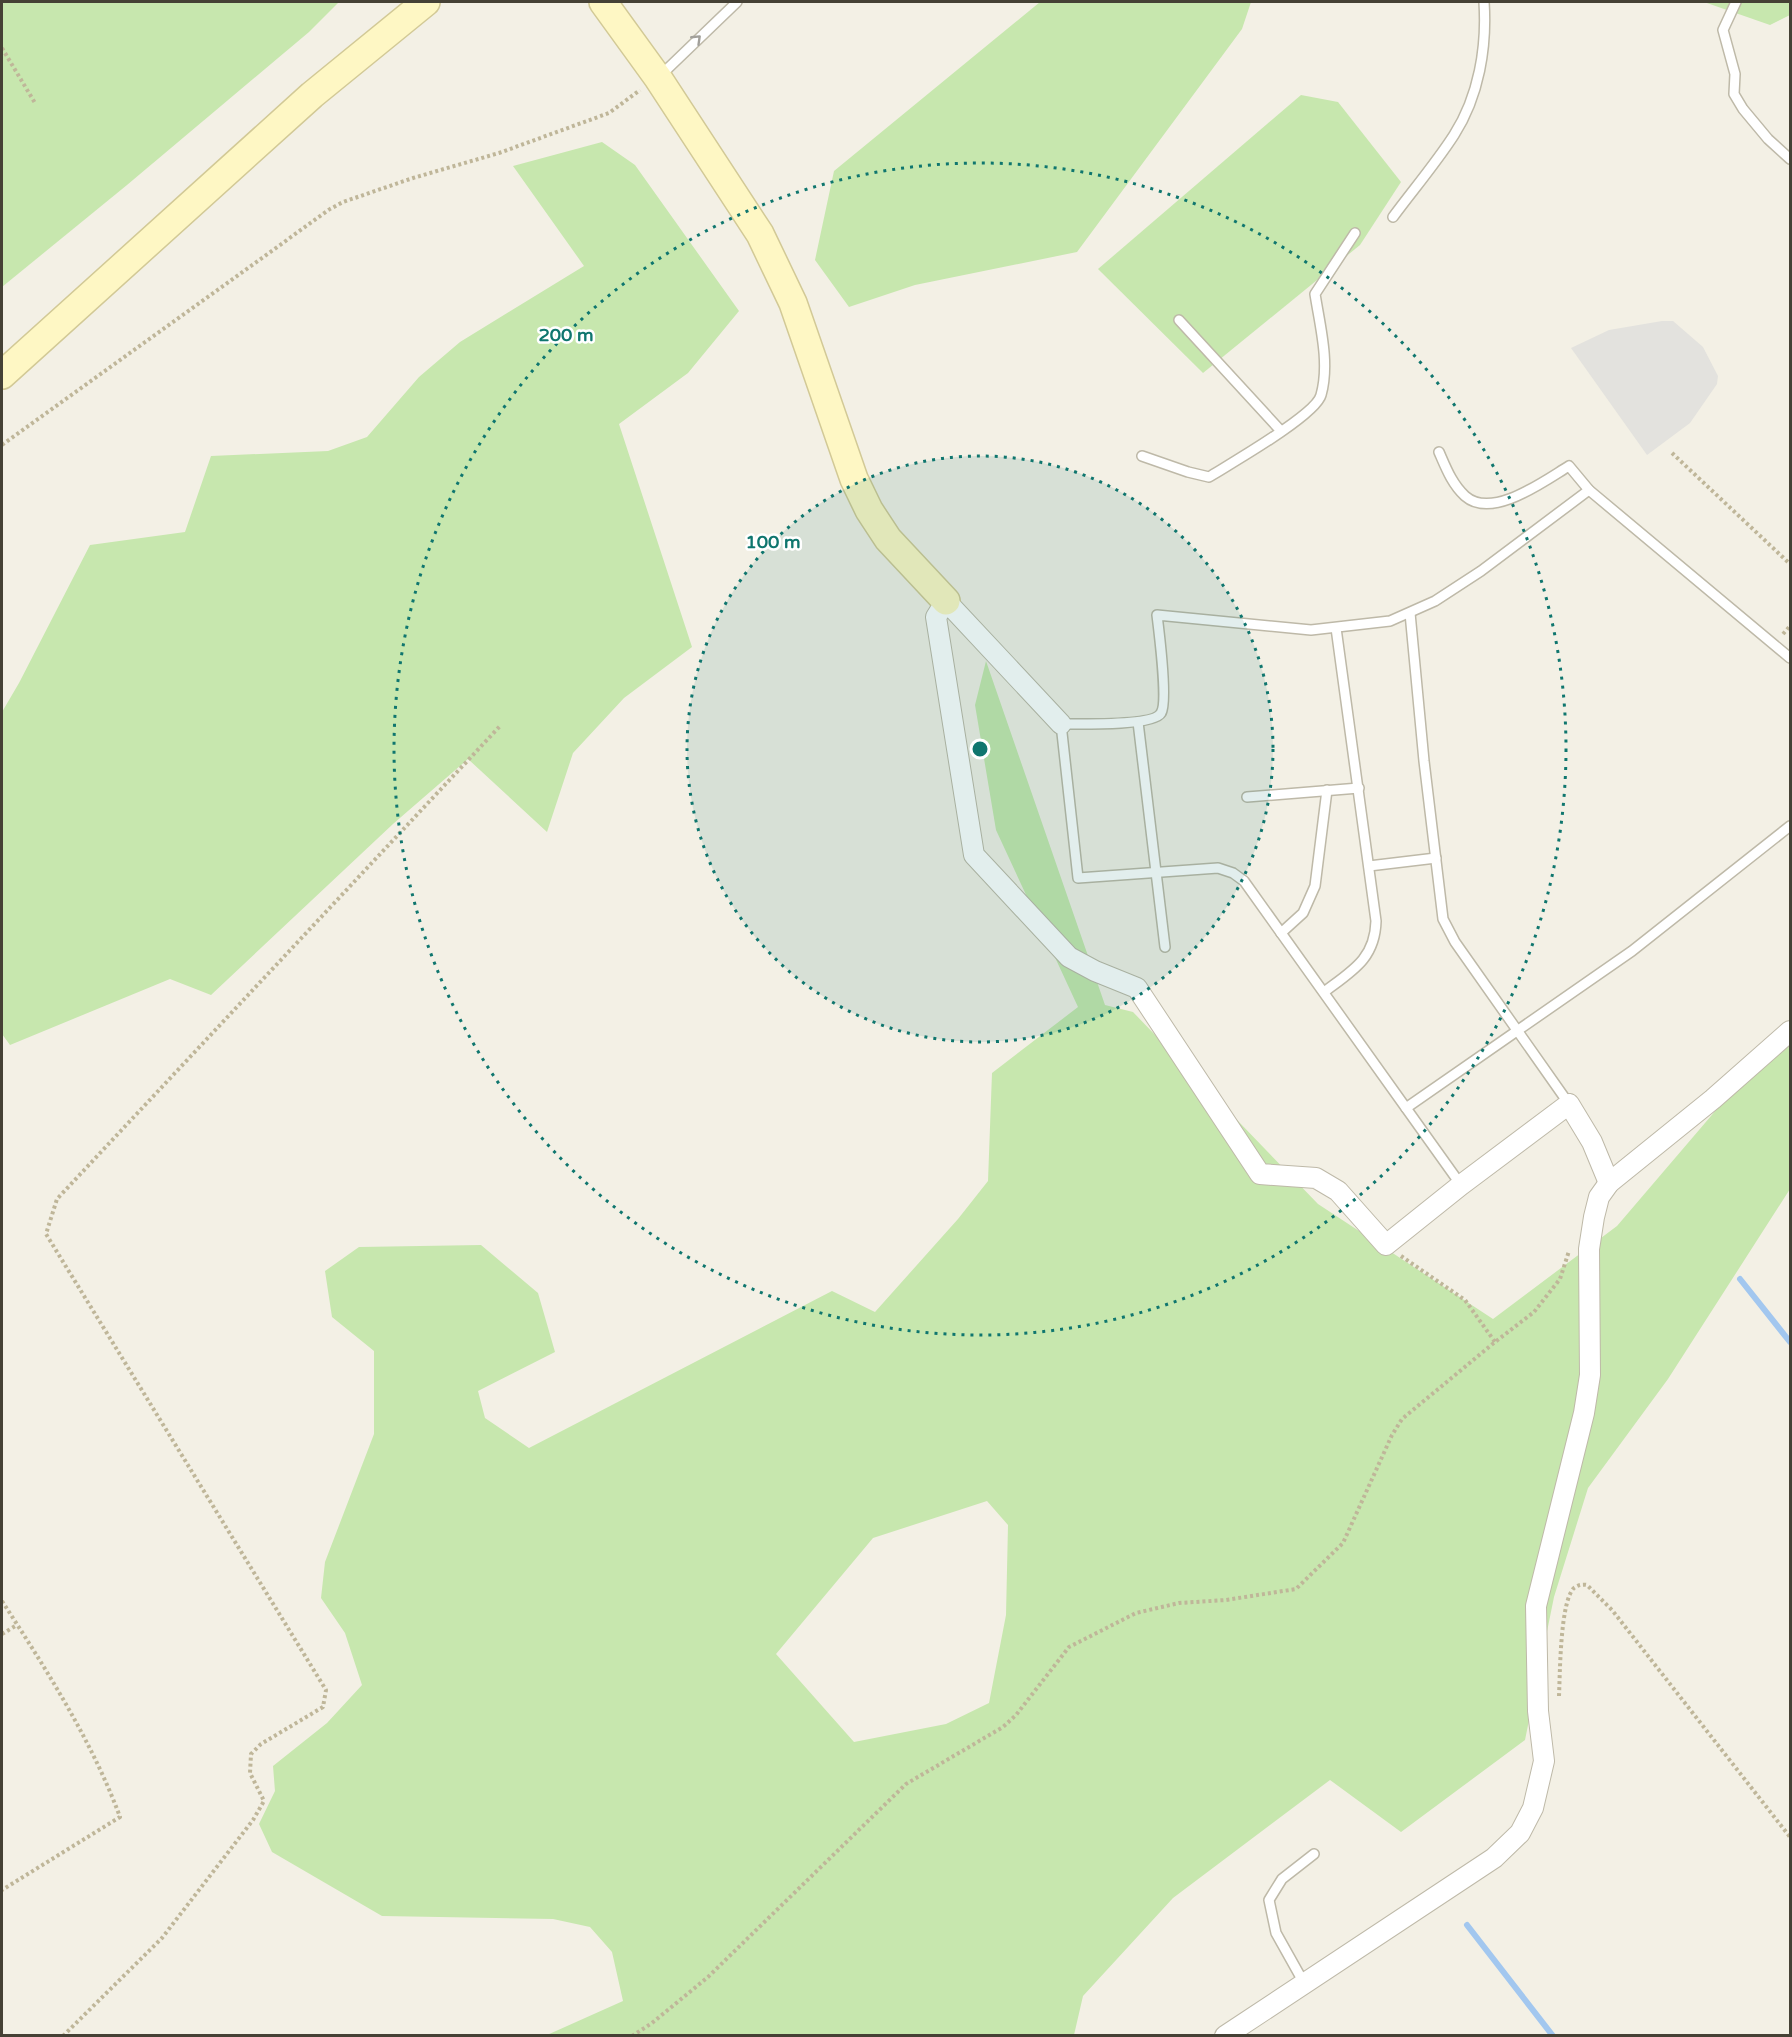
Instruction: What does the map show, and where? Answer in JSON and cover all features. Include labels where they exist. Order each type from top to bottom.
[{"type":"street","points":[[2,375],[312,95],[426,2]]},
{"type":"street","points":[[603,2],[658,78],[760,234],[793,303],[854,479],[869,510],[888,539],[1061,724]]},
{"type":"street","points":[[946,601],[936,617],[974,855],[1069,957],[1095,971],[1137,988],[1260,1174],[1316,1178],[1338,1191],[1386,1245],[1569,1104],[1592,1142],[1609,1183]]},
{"type":"street","points":[[1225,2036],[1494,1858],[1520,1833],[1533,1808],[1544,1761],[1538,1711],[1536,1606],[1584,1413],[1590,1375],[1589,1250],[1599,1197],[1609,1183],[1713,1099],[1791,1031]]},
{"type":"lane","points":[[658,78],[738,2]]},
{"type":"lane","points":[[1393,217],[1455,134],[1476,88],[1486,32],[1484,2]]},
{"type":"lane","points":[[1736,2],[1723,30],[1736,74],[1734,94],[1768,139],[1791,159]]},
{"type":"lane","points":[[1142,456],[1209,477],[1311,409],[1321,397],[1325,366],[1315,294],[1355,233]]},
{"type":"lane","points":[[1179,320],[1281,431]]},
{"type":"lane","points":[[1439,452],[1451,479],[1466,497],[1488,506],[1524,494],[1569,466],[1589,490],[1791,658]]},
{"type":"lane","points":[[1461,1185],[1244,881],[1233,873],[1218,868],[1078,878],[1061,724],[1137,722],[1153,720],[1161,714],[1163,708],[1157,615],[1311,630],[1390,621],[1435,601],[1481,571],[1589,490]]},
{"type":"lane","points":[[1410,613],[1424,761],[1443,919],[1455,942],[1569,1104]]},
{"type":"lane","points":[[1324,992],[1359,967],[1376,937],[1376,921],[1359,788],[1336,627]]},
{"type":"lane","points":[[1137,722],[1165,947]]},
{"type":"lane","points":[[1247,796],[1359,788]]},
{"type":"lane","points":[[1281,933],[1303,913],[1315,886],[1327,790]]},
{"type":"lane","points":[[1406,1108],[1632,951],[1791,826]]},
{"type":"lane","points":[[1369,866],[1436,858]]},
{"type":"lane","points":[[1304,1983],[1276,1932],[1269,1900],[1282,1879],[1314,1854]]},
{"type":"path","points":[[2,48],[34,103]]},
{"type":"path","points":[[2,445],[330,209],[343,202],[413,178],[499,153],[609,113],[658,78]]},
{"type":"path","points":[[1672,453],[1791,564]]},
{"type":"path","points":[[63,2036],[162,1938],[253,1820],[264,1802],[250,1773],[251,1754],[261,1744],[323,1707],[326,1690],[46,1234],[57,1199],[501,724]]},
{"type":"path","points":[[1386,1245],[1465,1300],[1495,1342]]},
{"type":"path","points":[[632,2036],[652,2023],[708,1977],[906,1784],[1003,1728],[1016,1715],[1069,1647],[1136,1613],[1179,1603],[1226,1600],[1296,1589],[1343,1543],[1392,1435],[1402,1419],[1534,1312],[1560,1279],[1570,1249]]},
{"type":"path","points":[[1558,1707],[1563,1620],[1568,1598],[1573,1589],[1581,1584],[1587,1585],[1612,1610],[1791,1837]]},
{"type":"path","points":[[2,1601],[74,1718],[113,1797],[120,1817],[2,1890]]},
{"type":"path","points":[[2,1634],[17,1624]]},
{"type":"green space","points":[[2,2],[339,2],[309,32],[2,287]]},
{"type":"green space","points":[[1040,2],[1251,2],[1242,29],[1077,252],[915,285],[849,307],[815,260],[834,171]]},
{"type":"green space","points":[[1704,2],[1790,2],[1790,15],[1770,25]]},
{"type":"green space","points":[[1301,95],[1338,102],[1401,182],[1360,245],[1203,373],[1098,269]]},
{"type":"green space","points":[[602,142],[635,165],[739,311],[688,373],[619,424],[692,647],[624,698],[573,753],[547,832],[468,759],[393,824],[211,995],[170,979],[10,1045],[2,1034],[2,712],[90,545],[185,532],[211,456],[328,451],[367,437],[419,377],[460,342],[584,266],[513,166]]},
{"type":"green space","points":[[986,661],[1105,1005],[1133,1012],[1318,1204],[1493,1319],[1617,1226],[1746,1075],[1790,1039],[1790,1189],[1668,1379],[1588,1488],[1554,1597],[1525,1740],[1401,1832],[1330,1780],[1173,1898],[1083,1996],[1074,2035],[547,2035],[623,2001],[612,1952],[590,1927],[553,1919],[382,1916],[272,1852],[259,1824],[275,1791],[273,1766],[327,1723],[362,1685],[345,1633],[321,1598],[325,1562],[374,1434],[374,1351],[332,1317],[325,1271],[359,1247],[481,1245],[538,1293],[555,1352],[478,1391],[485,1418],[529,1448],[832,1291],[875,1312],[958,1219],[988,1181],[992,1073],[1078,1007],[996,830],[975,705]],"holes":[[[987,1501],[1008,1525],[1006,1615],[989,1703],[946,1724],[854,1742],[776,1654],[873,1538]]]},
{"type":"shaded area","points":[[1673,321],[1703,347],[1718,376],[1717,384],[1690,423],[1647,455],[1571,348],[1609,330]]},
{"type":"waterway","points":[[1740,1279],[1790,1342]]},
{"type":"waterway","points":[[1467,1925],[1553,2036]]}]
